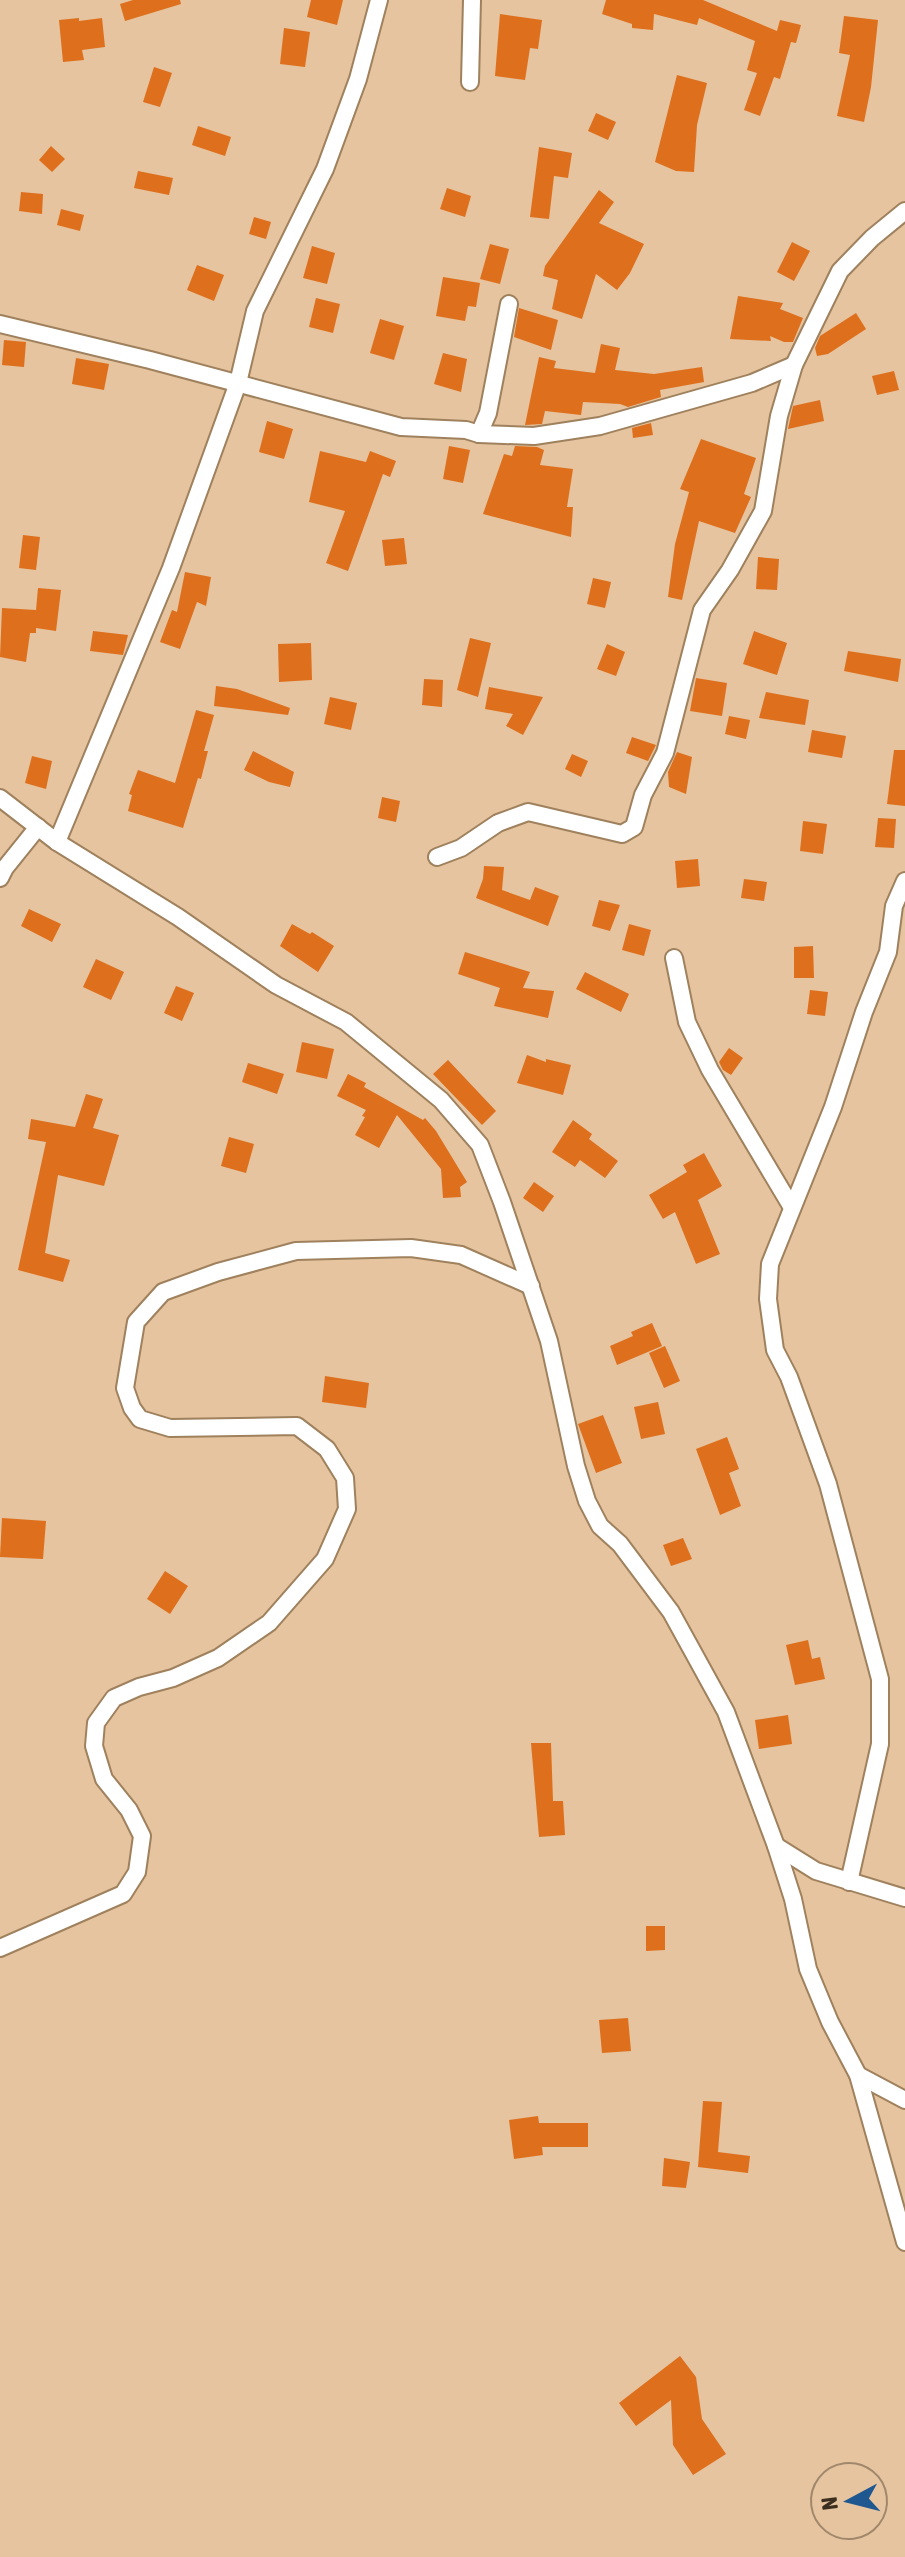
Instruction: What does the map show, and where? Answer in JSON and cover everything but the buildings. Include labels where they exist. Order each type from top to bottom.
[{"type":"street","points":[[57,842],[171,568],[238,383],[255,311],[325,169],[358,79],[379,0]]},
{"type":"street","points":[[470,82],[472,0]]},
{"type":"street","points":[[437,857],[461,848],[498,823],[528,812],[622,834],[634,827],[643,795],[665,753],[702,610],[730,570],[763,511],[779,416],[794,365],[840,271],[872,238],[905,211]]},
{"type":"street","points":[[479,434],[488,413],[509,304]]},
{"type":"street","points":[[0,324],[401,427],[466,430],[479,434],[534,436],[600,426],[725,388],[752,383],[794,365]]},
{"type":"street","points":[[0,798],[57,842],[178,917],[276,985],[346,1022],[441,1100],[480,1145],[549,1341],[576,1466],[587,1501],[600,1526],[620,1544],[671,1612],[726,1712],[793,1899],[808,1969],[830,2022],[858,2075],[905,2242]]},
{"type":"street","points":[[0,878],[38,827]]},
{"type":"street","points":[[849,1882],[880,1744],[880,1679],[828,1484],[789,1377],[775,1350],[768,1299],[770,1264],[833,1107],[864,1012],[888,952],[894,906],[905,881]]},
{"type":"street","points":[[674,958],[687,1022],[710,1070],[791,1206]]},
{"type":"street","points":[[0,1948],[123,1894],[137,1872],[142,1836],[129,1810],[104,1779],[94,1746],[96,1723],[114,1698],[173,1678],[218,1658],[269,1623],[325,1559],[347,1509],[345,1478],[327,1449],[297,1426],[170,1428],[140,1419],[132,1408],[125,1388],[136,1322],[163,1292],[218,1272],[296,1251],[411,1248],[461,1255],[531,1286]]},
{"type":"street","points":[[776,1846],[816,1871],[905,1898]]},
{"type":"street","points":[[858,2075],[905,2100]]}]
